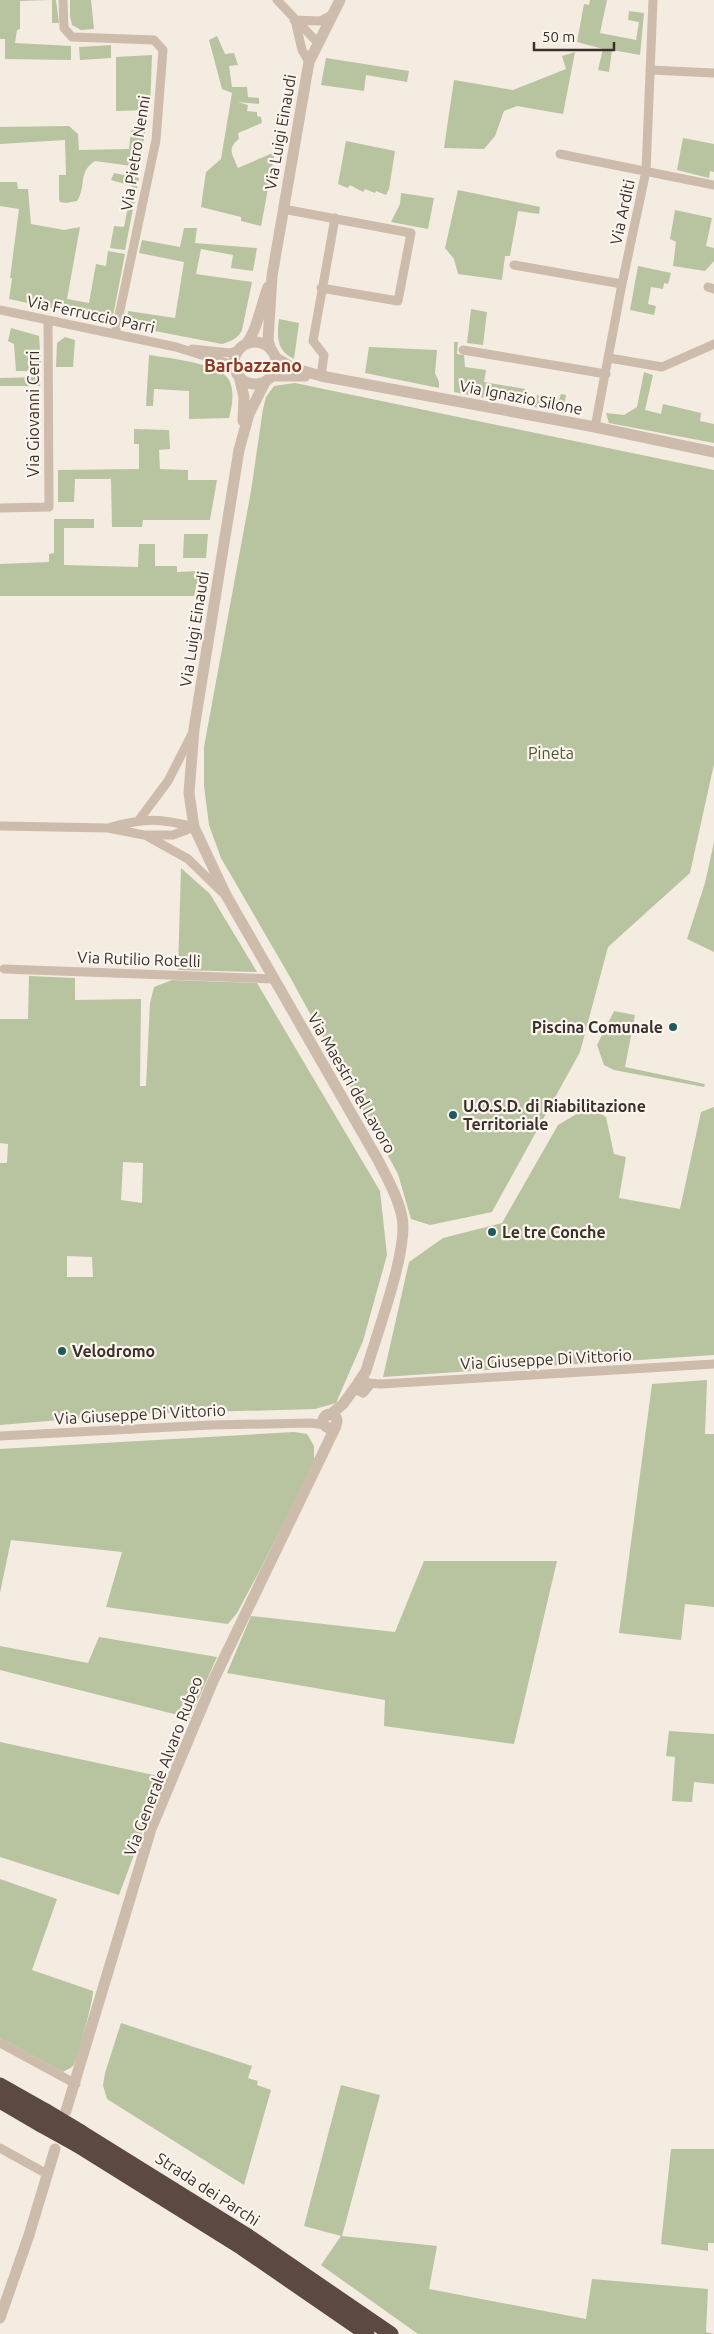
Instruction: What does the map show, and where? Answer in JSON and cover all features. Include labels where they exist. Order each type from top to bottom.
[{"type":"highway","name":"Strada dei Parchi","points":[[0,2086],[44,2118],[246,2234],[391,2334]]},
{"type":"highway","name":"Strada dei Parchi","points":[[0,2101],[44,2118]]},
{"type":"highway","name":"Strada dei Parchi","points":[[79,2138],[368,2334]]},
{"type":"street","name":"Via Pietro Nenni","points":[[63,0],[64,28],[72,37],[154,40],[163,50],[156,140],[115,334]]},
{"type":"street","points":[[277,0],[317,42]]},
{"type":"street","name":"Via Luigi Einaudi","points":[[273,354],[268,340],[272,276],[309,62],[317,42],[340,0]]},
{"type":"street","name":"Via Arditi","points":[[595,428],[622,284],[646,171],[652,0]]},
{"type":"street","points":[[294,20],[320,21],[332,15]]},
{"type":"street","points":[[294,20],[302,50],[309,62]]},
{"type":"street","points":[[650,70],[714,73]]},
{"type":"street","points":[[560,154],[714,185]]},
{"type":"street","points":[[283,209],[411,233],[398,301],[321,288]]},
{"type":"street","points":[[321,376],[324,355],[313,340],[335,218]]},
{"type":"street","points":[[514,265],[622,284]]},
{"type":"street","name":"Via Luigi Einaudi","points":[[242,347],[254,336],[259,310],[272,276]]},
{"type":"street","name":"Via Ferruccio Parri","points":[[0,310],[176,347],[230,353],[242,347]]},
{"type":"street","name":"Via Giovanni Cerri","points":[[0,508],[49,508],[48,321]]},
{"type":"street","points":[[259,343],[273,354],[276,364],[268,379],[251,384],[237,372],[234,362],[242,347],[259,343]]},
{"type":"street","points":[[609,358],[662,367],[714,344]]},
{"type":"street","name":"Via Ferruccio Parri","points":[[176,347],[226,363],[237,372]]},
{"type":"street","points":[[463,350],[606,374]]},
{"type":"street","name":"Via Ignazio Silone","points":[[273,354],[293,368],[321,376],[714,452]]},
{"type":"street","name":"Via Luigi Einaudi","points":[[237,372],[244,397],[243,437]]},
{"type":"street","name":"Via Ignazio Silone","points":[[268,379],[321,376]]},
{"type":"street","name":"Via Luigi Einaudi","points":[[194,827],[189,793],[194,729],[243,437],[249,414],[268,379]]},
{"type":"street","points":[[139,820],[168,781],[194,729]]},
{"type":"street","points":[[108,828],[139,820],[171,821],[194,827]]},
{"type":"street","points":[[0,826],[108,828],[144,835],[173,835],[194,827]]},
{"type":"street","name":"Via Maestri del Lavoro","points":[[194,827],[226,895],[378,1160],[396,1197],[403,1218],[400,1251],[363,1384],[347,1407],[330,1422]]},
{"type":"street","points":[[144,835],[188,859],[226,895]]},
{"type":"street","name":"Via Rutilio Rotelli","points":[[4,969],[274,979]]},
{"type":"street","name":"Via Giuseppe Di Vittorio","points":[[363,1384],[714,1364]]},
{"type":"street","name":"Via Giuseppe Di Vittorio","points":[[0,1436],[211,1425],[330,1422]]},
{"type":"street","name":"Via Generale Alvaro Rubeo","points":[[66,2111],[76,2084],[152,1829],[213,1681],[326,1446],[330,1422]]},
{"type":"street","points":[[0,2044],[76,2084]]},
{"type":"street","points":[[0,2148],[47,2174]]},
{"type":"street","points":[[0,2318],[55,2149]]},
{"type":"green space","points":[[0,0],[52,0],[20,1],[20,29],[17,30],[15,43],[71,46],[71,60],[5,59],[5,39],[0,39]]},
{"type":"green space","points":[[52,0],[56,0],[59,23],[52,23]]},
{"type":"green space","points":[[70,0],[91,0],[94,29],[81,30],[72,25]]},
{"type":"green space","points":[[590,0],[607,0],[600,33],[636,40],[639,22],[628,20],[629,11],[644,13],[640,55],[612,50],[609,72],[598,70],[603,49],[577,42],[584,4],[589,5]]},
{"type":"green space","points":[[217,36],[225,54],[234,53],[238,65],[229,66],[232,87],[247,87],[248,97],[259,98],[259,104],[238,102],[248,105],[247,111],[257,112],[257,116],[261,117],[262,123],[238,133],[239,139],[233,146],[232,152],[238,168],[275,152],[261,226],[241,221],[241,217],[201,207],[206,172],[221,159],[232,93],[222,89],[209,40]]},
{"type":"green space","points":[[111,45],[111,58],[80,60],[79,47]]},
{"type":"green space","points":[[575,52],[563,114],[517,106],[504,111],[495,136],[484,149],[444,148],[454,80],[513,90],[566,69],[562,56]]},
{"type":"green space","points":[[152,55],[150,110],[116,111],[116,57]]},
{"type":"green space","points":[[326,58],[409,71],[407,82],[366,75],[364,91],[321,85]]},
{"type":"green space","points":[[69,126],[78,134],[79,150],[129,149],[131,131],[138,127],[143,128],[145,132],[139,167],[95,161],[86,170],[82,190],[77,201],[66,203],[60,202],[59,199],[59,175],[66,175],[65,140],[0,144],[0,127]]},
{"type":"green space","points":[[683,138],[714,144],[714,172],[710,171],[709,178],[677,170]]},
{"type":"green space","points":[[346,141],[395,151],[389,189],[386,195],[365,189],[363,192],[350,185],[348,188],[338,184]]},
{"type":"green space","points":[[114,173],[139,178],[125,250],[110,248],[114,226],[124,227],[132,186],[111,180]]},
{"type":"green space","points":[[0,182],[17,182],[18,189],[28,189],[31,224],[64,230],[80,227],[67,299],[89,303],[96,264],[106,266],[108,251],[125,254],[113,316],[109,320],[9,299],[19,209],[0,206]]},
{"type":"green space","points":[[458,190],[540,207],[539,214],[518,211],[510,256],[505,256],[502,280],[458,274],[454,259],[445,248]]},
{"type":"green space","points":[[401,193],[434,198],[428,229],[391,222],[400,204]]},
{"type":"green space","points":[[675,210],[712,218],[706,246],[714,248],[714,261],[705,271],[673,266],[676,242],[670,239]]},
{"type":"green space","points":[[184,228],[197,228],[195,243],[257,248],[253,271],[231,268],[233,255],[201,249],[196,274],[252,282],[242,330],[236,338],[228,342],[222,344],[134,327],[127,322],[128,311],[175,318],[184,262],[139,253],[142,240],[180,247]]},
{"type":"green space","points":[[638,266],[671,273],[668,284],[664,283],[663,289],[651,287],[648,304],[656,306],[654,315],[630,310]]},
{"type":"green space","points":[[471,309],[487,312],[483,345],[467,343]]},
{"type":"green space","points":[[279,319],[299,323],[294,359],[284,352],[279,342]]},
{"type":"green space","points":[[11,328],[39,336],[41,364],[37,371],[16,371],[14,344],[8,341]]},
{"type":"green space","points":[[65,337],[75,340],[73,367],[56,367],[57,343]]},
{"type":"green space","points":[[454,342],[458,342],[457,354],[464,355],[465,367],[486,370],[484,382],[525,389],[522,405],[454,392]]},
{"type":"green space","points":[[369,347],[437,350],[435,373],[439,382],[439,388],[365,373]]},
{"type":"green space","points":[[149,355],[204,365],[224,374],[229,380],[232,389],[232,404],[229,418],[189,419],[189,391],[154,389],[153,406],[146,406]]},
{"type":"green space","points":[[644,372],[653,375],[645,410],[661,414],[663,404],[701,413],[700,421],[714,424],[714,443],[609,423],[606,413],[624,415],[637,407]]},
{"type":"green space","points":[[40,377],[40,386],[0,386],[0,378]]},
{"type":"green space","name":"Pineta","points":[[295,383],[714,470],[714,764],[690,873],[608,947],[580,1052],[492,1212],[430,1225],[411,1219],[398,1174],[290,977],[221,858],[209,825],[204,786],[204,747],[251,491],[263,409],[266,397],[274,386]]},
{"type":"green space","points":[[561,394],[566,395],[563,413],[534,407],[537,395],[559,400]]},
{"type":"green space","points":[[134,429],[169,430],[170,449],[159,450],[160,469],[188,470],[188,480],[217,480],[210,520],[143,520],[142,527],[112,527],[111,479],[75,479],[74,502],[58,502],[58,470],[139,469],[139,444],[134,444]]},
{"type":"green space","points":[[54,519],[94,519],[94,528],[64,528],[64,565],[138,567],[139,544],[155,544],[155,566],[177,566],[177,572],[200,571],[194,596],[0,596],[0,564],[49,562],[49,554],[54,553]]},
{"type":"green space","points":[[184,534],[208,534],[206,558],[183,558]]},
{"type":"green space","points":[[714,842],[714,952],[687,939],[705,883]]},
{"type":"green space","points":[[181,868],[210,894],[257,972],[178,970]]},
{"type":"green space","points":[[29,976],[75,978],[75,1000],[141,999],[140,1086],[146,1086],[150,1003],[154,987],[172,980],[257,983],[380,1191],[387,1255],[363,1341],[336,1403],[315,1409],[133,1414],[0,1425],[0,1163],[7,1163],[8,1144],[0,1143],[0,1019],[28,1019]],"holes":[[[123,1162],[143,1163],[142,1203],[121,1200]],[[67,1256],[92,1257],[93,1277],[67,1277]]]},
{"type":"green space","points":[[614,1011],[635,1015],[625,1067],[705,1084],[704,1087],[614,1070],[604,1065],[597,1045]]},
{"type":"green space","points":[[714,1107],[714,1355],[383,1377],[409,1262],[443,1238],[502,1223],[558,1125],[585,1109],[595,1110],[606,1117],[614,1154],[626,1157],[619,1198],[680,1209],[701,1112]]},
{"type":"green space","points":[[707,1380],[705,1434],[714,1434],[714,1607],[685,1604],[681,1640],[619,1633],[652,1384]]},
{"type":"green space","points":[[294,1432],[307,1434],[314,1446],[314,1462],[259,1572],[237,1613],[228,1624],[106,1607],[122,1552],[11,1540],[0,1593],[0,1449]]},
{"type":"green space","points":[[424,1561],[557,1561],[514,1744],[384,1726],[385,1700],[227,1673],[251,1616],[395,1632]]},
{"type":"green space","points":[[99,1637],[217,1657],[190,1718],[0,1670],[0,1646],[88,1663]]},
{"type":"green space","points":[[669,1731],[714,1734],[714,1784],[694,1782],[692,1802],[672,1801],[675,1757],[666,1756]]},
{"type":"green space","points":[[0,1742],[163,1777],[119,1895],[0,1857]]},
{"type":"green space","points":[[0,1879],[57,1899],[32,1970],[93,1991],[75,2062],[72,2067],[63,2072],[0,2038]]},
{"type":"green space","points":[[121,2023],[252,2066],[248,2078],[258,2081],[257,2085],[271,2090],[244,2185],[107,2099],[103,2085],[105,2073]]},
{"type":"green space","points":[[341,2085],[380,2095],[342,2236],[437,2246],[429,2289],[586,2319],[592,2279],[708,2289],[706,2332],[714,2334],[418,2334],[321,2265],[341,2236],[304,2226]]},
{"type":"green space","points":[[671,2149],[714,2149],[714,2243],[708,2243],[708,2251],[661,2244]]},
{"type":"place","name":"Piscina Comunale","points":[[673,1027]]},
{"type":"place","name":"U.O.S.D. di Riabilitazione Territoriale","points":[[453,1115]]},
{"type":"place","name":"Le tre Conche","points":[[492,1232]]},
{"type":"place","name":"Velodromo","points":[[62,1351]]},
{"type":"district","name":"Barbazzano","points":[[253,366]]}]
